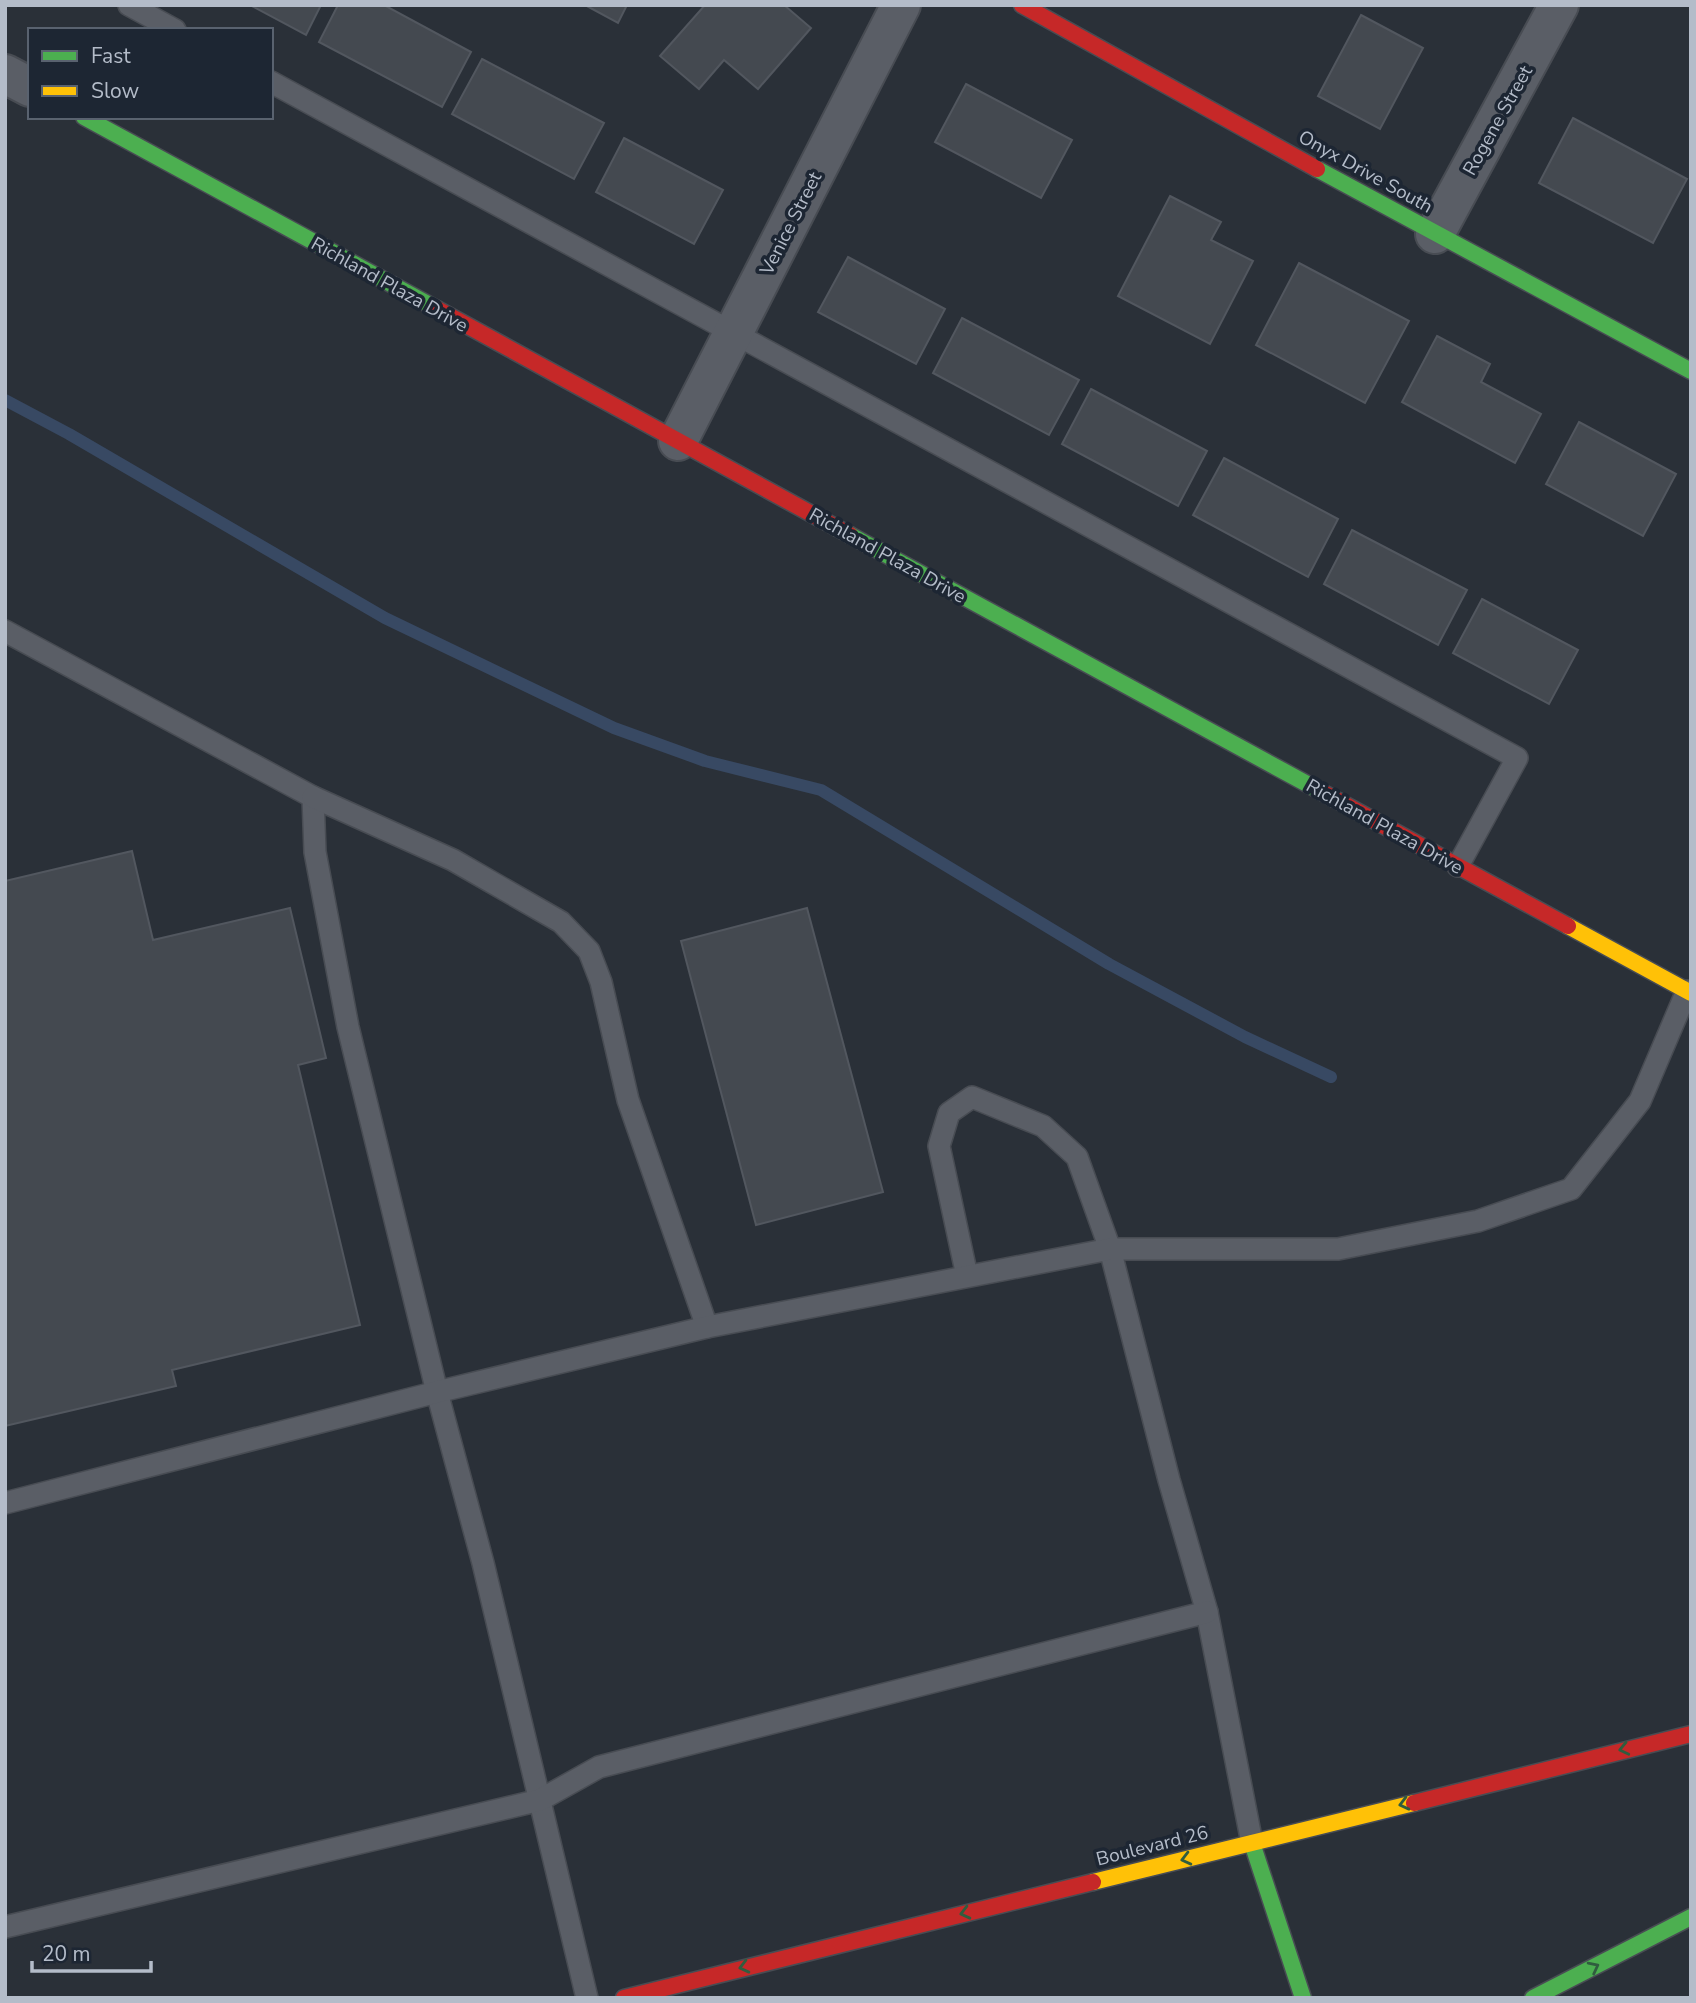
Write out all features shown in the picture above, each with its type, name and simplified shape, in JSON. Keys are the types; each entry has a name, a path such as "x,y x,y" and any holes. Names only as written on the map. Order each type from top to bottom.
{"street":[{"name":"Venice Street","path":"678,441 901,5"},
{"name":"Onyx Drive South","path":"1022,5 1435,234 1691,371"},
{"name":"Rogene Street","path":"1435,234 1559,5"},
{"path":"5,74 28,87"},
{"name":"Richland Plaza Drive","path":"88,119 1689,992"},
{"name":"Boulevard 26","path":"624,1998 1691,1734"},
{"path":"1252,1843 1303,1998"},
{"path":"1533,1998 1691,1917"}],"lane":[{"path":"129,5 170,28"},
{"path":"273,83 1517,758 1458,866"},
{"path":"5,631 313,797 453,860 561,922 589,951 601,982 628,1100 707,1327"},
{"path":"313,797 315,852 348,1027 437,1392 483,1563 587,1998"},
{"path":"5,1503 437,1392 707,1327 968,1276 1110,1249 1338,1249 1478,1221 1571,1189 1640,1101 1689,992"},
{"path":"968,1276 939,1146 949,1114 972,1097 1042,1126 1077,1157 1110,1249 1169,1480 1207,1612 1252,1843"},
{"path":"5,1927 540,1800 599,1768 1207,1612"}],"building":[{"path":"250,5 321,5 306,35"},
{"path":"338,5 384,5 471,52 442,107 319,42"},
{"path":"585,5 627,5 618,23"},
{"path":"705,5 784,5 811,28 758,89 724,60 699,89 660,56"},
{"path":"1361,15 1423,48 1380,129 1318,96"},
{"path":"482,59 604,123 574,179 452,114"},
{"path":"966,84 1072,140 1041,198 935,142"},
{"path":"1573,118 1687,179 1653,243 1539,183"},
{"path":"624,138 723,190 694,244 596,192"},
{"path":"1170,196 1221,222 1211,240 1253,261 1210,344 1118,296"},
{"path":"848,257 945,309 916,364 818,312"},
{"path":"1299,263 1409,321 1365,403 1256,345"},
{"path":"962,318 1079,380 1049,435 933,373"},
{"path":"1437,336 1490,364 1481,382 1541,414 1515,463 1402,402"},
{"path":"1091,389 1207,451 1178,506 1062,444"},
{"path":"1579,422 1676,474 1643,536 1546,484"},
{"path":"1224,458 1338,519 1308,577 1193,515"},
{"path":"1352,530 1467,590 1438,645 1324,584"},
{"path":"1482,599 1578,650 1549,704 1453,653"},
{"path":"132,851 153,940 290,908 326,1058 298,1065 360,1325 172,1370 176,1386 5,1426 5,881"},
{"path":"807,908 883,1192 756,1225 681,941"}],"waterway":[{"path":"5,400 69,434 385,618 614,728 705,761 821,790 1109,964 1245,1037 1331,1077"}],"traffic: fast":[{"path":"88,119 437,309"},
{"path":"1317,169 1691,371"},
{"path":"850,535 1320,791"},
{"path":"1252,1843 1303,1998"},
{"path":"1533,1998 1691,1917"}],"traffic: slow":[{"path":"1568,926 1691,993"},
{"path":"1093,1882 1414,1803"}],"traffic: jam":[{"path":"1022,5 1317,169"},
{"path":"437,309 850,535"},
{"path":"1320,791 1568,926"},
{"path":"1414,1803 1691,1734"},
{"path":"624,1998 1093,1882"}]}
